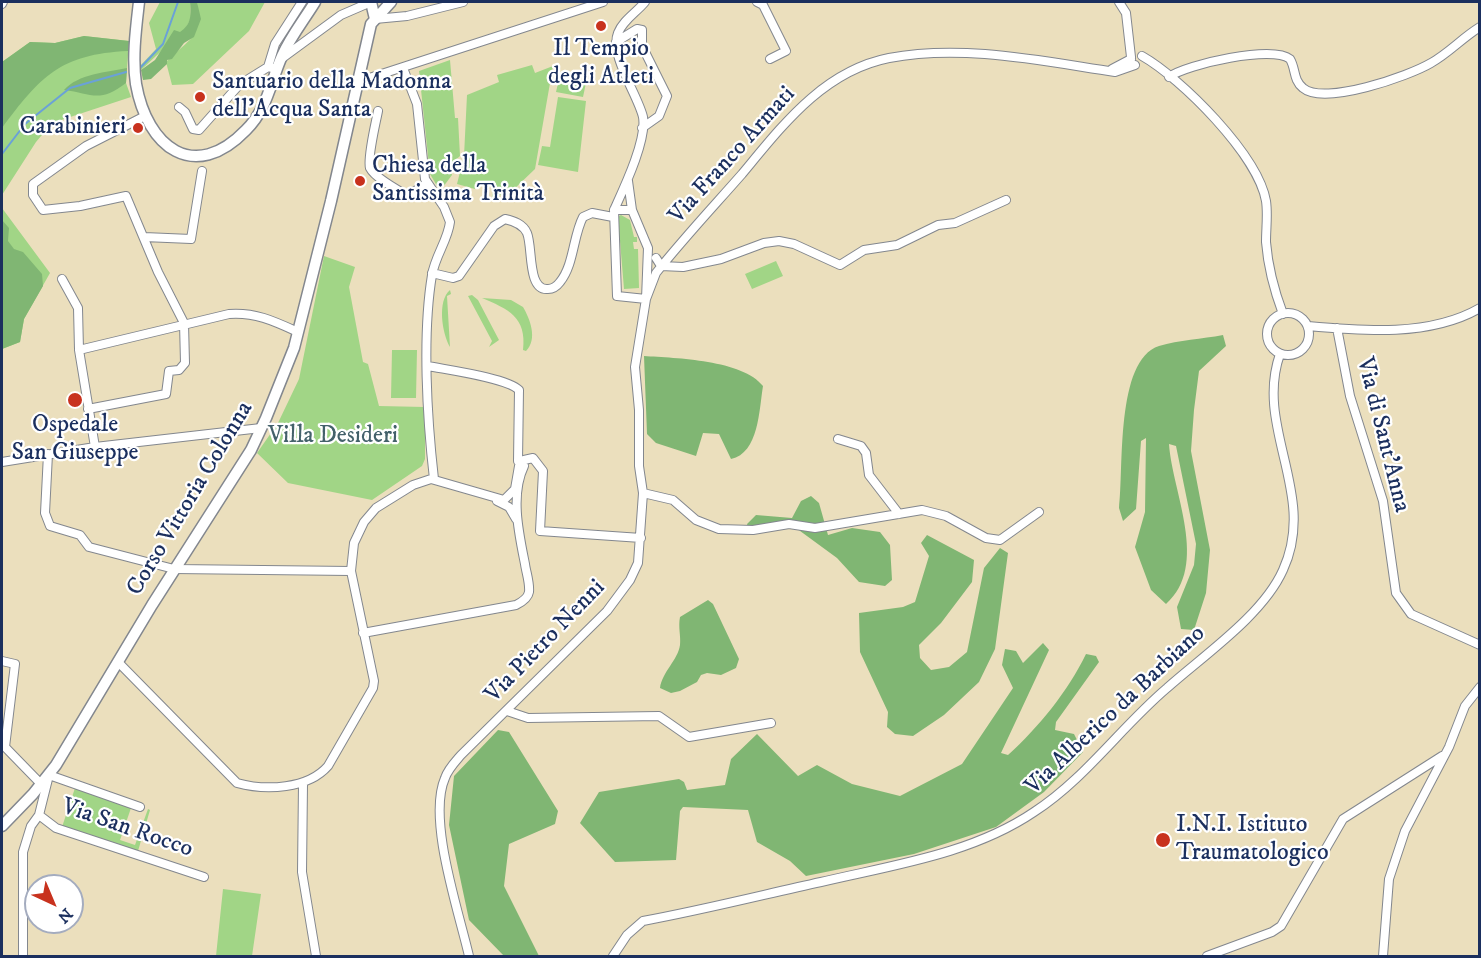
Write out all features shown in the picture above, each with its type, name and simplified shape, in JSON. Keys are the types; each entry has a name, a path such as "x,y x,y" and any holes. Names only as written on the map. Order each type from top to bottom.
{"main road":[{"path":"139,2 135,52 136,82 145,116 162,138 180,153 195,158 211,155 238,137 255,119 270,94 275,65 292,34 315,2"},
{"path":"371,2 375,19"},
{"path":"375,19 392,2"},
{"name":"Corso Vittoria Colonna","path":"2,826 49,775 95,705 118,662 174,569 245,459 261,428 284,378 298,332 331,201 371,24 375,19"}],"street":[{"path":"275,65 275,44 302,2"},
{"path":"179,107 185,112 193,129 199,130 239,85 275,65 341,15 371,2"},
{"path":"375,19 407,16 463,2"},
{"path":"357,82 404,70 600,2"},
{"path":"645,2 624,23 616,36 616,42 643,117 628,180 614,213 617,296 646,299 648,248"},
{"path":"757,2 763,5 786,51 770,59"},
{"path":"1119,2 1125,11 1137,59 1152,62 1234,140 1257,176 1265,199 1270,273 1282,314"},
{"path":"1169,77 1179,69 1224,58 1279,54 1290,59 1296,81 1306,91 1322,94 1354,90 1432,63 1479,27"},
{"path":"616,42 637,29 642,30 642,46 667,96 659,116 642,128"},
{"path":"129,63 130,55 135,52"},
{"name":"Via Franco Armati","path":"646,299 652,282 670,254 742,173 775,131 807,101 860,67 889,58 983,53 1108,71 1137,59"},
{"path":"404,70 417,104 427,183 444,207 450,226 432,273 428,321 430,446 434,479"},
{"path":"378,111 370,160 372,170 388,184 408,196 427,183"},
{"path":"88,409 166,394 168,371 179,370 185,363 184,323 126,196 80,206 44,210 33,195 33,184 86,146 145,116"},
{"path":"144,237 191,239 202,171"},
{"path":"628,180 632,210 648,248 661,266 683,267 721,259 764,243 779,241 794,244 840,266 864,250 897,246 939,225 953,224 1006,200"},
{"path":"432,273 453,278 459,276 494,226 505,219 518,223 527,232 534,279 540,287 547,290 556,287 564,275 583,217 592,213 632,210"},
{"name":"Via Franco Armati","path":"656,258 662,259 670,254"},
{"path":"62,279 78,308 79,350 95,447"},
{"name":"Via Pietro Nenni","path":"469,957 440,831 439,799 445,776 452,765 621,594 638,563 643,493 639,466 639,410 635,367 646,299"},
{"path":"1308,326 1309,340 1301,352 1294,355 1280,354 1270,346 1267,333 1272,321 1282,314 1295,314 1308,326 1337,328 1428,326 1457,320 1479,308"},
{"path":"79,350 184,323 248,313 268,318 298,332"},
{"name":"Via di Sant'Anna","path":"1337,328 1350,396 1383,501 1396,593 1411,614 1479,645"},
{"name":"Via Alberico da Barbiano","path":"613,957 627,935 643,921 964,847 1034,813 1061,792 1152,700 1251,615 1269,594 1283,570 1293,536 1294,513 1287,460 1272,406 1272,380 1280,354"},
{"path":"363,633 521,602 529,591 518,526 522,464 519,390 514,385 499,380 428,366"},
{"path":"2,462 95,447 261,428"},
{"path":"838,439 861,446 866,453 869,475 899,514"},
{"path":"48,454 45,513 50,526 80,535 85,544 93,548 174,569 351,571"},
{"path":"118,662 237,783 258,786 303,784 318,776 333,760 373,688 351,571 355,539 369,516 413,485 434,479 504,500 512,494 522,464 533,458 543,471 540,531 641,538"},
{"path":"643,493 673,500 696,520 719,529 753,530 789,524 815,528 922,510 935,512 987,538 1000,540 1039,512"},
{"path":"488,496 509,507 518,526"},
{"path":"2,661 15,664 5,747 41,784"},
{"path":"1383,957 1389,879 1405,831 1465,706 1479,687"},
{"path":"507,711 514,716 528,718 658,716 689,737 771,723"},
{"path":"1207,957 1272,932 1281,926 1343,819 1442,756"},
{"path":"23,957 23,852 31,826 39,815 49,775 140,807"},
{"path":"303,784 302,872 316,957"},
{"name":"Via San Rocco","path":"39,815 56,828 204,877"}],"green space":[{"path":"160,2 190,2 191,18 186,28 141,70 140,66 156,49 149,23"},
{"path":"190,2 197,2 201,19 194,37 184,43 172,59 167,60 167,64 151,79 143,80 141,70 155,60 174,30 180,32 187,26"},
{"path":"197,2 265,2 249,31 193,84 172,85 166,62 188,42 196,31"},
{"path":"84,36 129,41 126,83 131,97 52,123 36,142 2,195 2,62 30,42 55,43"},
{"path":"84,36 129,41 128,51 85,57 68,63 41,82 2,128 2,62 30,42 55,43"},
{"path":"450,60 455,118 458,118 460,156 451,164 452,175 440,191 430,174 419,71"},
{"path":"532,65 535,73 553,66 535,169 510,193 492,197 494,186 477,182 475,189 457,184 464,156 467,95 499,82 497,75"},
{"path":"127,68 126,83 109,93 95,96 64,90 85,77"},
{"path":"559,79 586,83 583,97 556,92"},
{"path":"558,97 586,101 578,172 538,165 542,146 550,147"},
{"path":"2,208 50,273 24,319 20,342 2,349"},
{"path":"621,215 630,220 634,237 637,237 637,242 633,242 634,249 638,249 639,288 624,289 620,241 616,241 617,217"},
{"path":"2,220 9,228 8,241 14,249 23,252 42,274 43,286 24,319 20,342 2,349"},
{"name":"Villa Desideri","path":"324,256 355,267 349,287 363,362 368,364 379,406 425,407 425,459 422,466 372,500 288,483 257,453 278,423 299,379"},
{"path":"776,261 783,276 752,289 745,274"},
{"path":"450,290 451,294 447,296 450,347 445,334 442,309 443,302"},
{"path":"472,295 478,300 499,340 489,347 492,341 468,296"},
{"path":"482,298 511,300 523,307 532,335 532,341 526,351 523,350 522,330 519,322 500,306"},
{"path":"1223,335 1226,346 1199,371 1191,451 1210,550 1206,593 1194,630 1181,629 1177,607 1194,565 1196,544 1176,446 1169,444 1187,549 1185,569 1179,588 1166,604 1151,590 1135,547 1145,512 1146,438 1141,441 1136,509 1123,521 1119,508 1124,418 1128,393 1135,372 1145,355 1159,346"},
{"path":"392,350 417,350 416,398 391,398"},
{"path":"644,356 708,362 753,377 763,386 756,429 747,448 740,455 731,459 719,434 703,433 696,456 656,443 647,434"},
{"path":"811,496 819,503 828,535 852,528 880,532 890,545 892,580 885,586 859,582 837,558 796,528 749,531 747,524 756,515 792,518 801,501"},
{"path":"927,535 974,560 972,582 941,623 919,645 920,658 931,670 949,667 967,652 984,568 1000,548 1008,553 995,649 979,682 944,715 913,736 895,734 887,727 888,712 860,652 859,613 903,607 915,602 929,556 921,543"},
{"path":"708,600 713,604 739,659 736,668 721,675 707,673 701,675 697,682 680,691 671,693 660,688 679,650 680,617"},
{"path":"1043,643 1049,650 1001,753 1008,755 1031,733 1062,695 1086,654 1096,656 1099,662 1056,722 1055,730 1074,734 1083,752 1044,792 996,827 914,854 806,876 790,861 757,842 748,810 683,807 680,811 676,860 615,862 580,823 599,792 679,779 684,782 687,790 725,785 731,759 757,734 798,776 817,765 852,784 900,796 962,764 1013,688 1002,665 1005,649 1016,651 1023,663"},
{"path":"498,730 509,732 558,811 555,824 509,844 504,886 539,956 504,956 469,920 449,825 454,776"},
{"path":"75,788 131,808 120,840 135,845 148,809 150,810 138,851 62,827"},
{"path":"223,889 261,894 252,956 216,956"}],"waterway":[{"path":"140,68 163,44 178,2"},
{"path":"2,154 25,124 70,88 126,72"}],"place":[{"name":"Il Tempio degli Atleti","path":"601,26"},
{"name":"Santuario della Madonna dell'Acqua Santa","path":"200,97"},
{"name":"Carabinieri","path":"138,128"},
{"name":"Chiesa della Santissima Trinità","path":"360,181"},
{"name":"Ospedale San Giuseppe","path":"75,400"},
{"name":"I.N.I. Istituto Traumatologico","path":"1163,840"}]}
